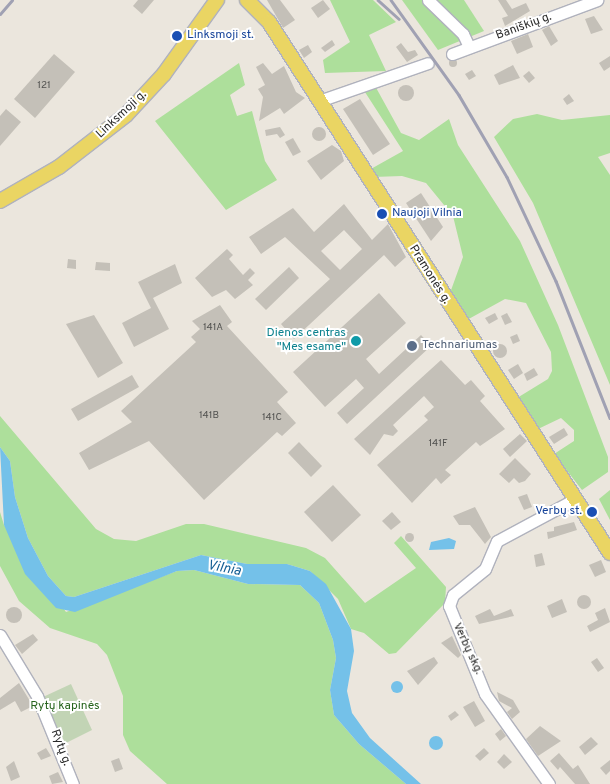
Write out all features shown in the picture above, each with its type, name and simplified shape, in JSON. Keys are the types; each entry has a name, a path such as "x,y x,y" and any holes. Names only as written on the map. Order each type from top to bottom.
{"main road":[{"name":"Linksmoji g.","path":"0,201 59,167 126,115 164,74 216,0"},
{"name":"Pramonės g.","path":"247,0 269,22 610,553"}],"street":[{"path":"428,0 463,34 469,47"},
{"name":"Baniškių g.","path":"452,54 597,0"},
{"path":"319,101 428,63"},
{"name":"Verbų skg.","path":"549,784 485,694 449,606 453,595 485,569 497,541 575,499"},
{"name":"Rytų g.","path":"0,635 41,704 73,784"}],"green space":[{"path":"330,0 373,0 396,22 369,35 386,71 325,73 323,60 350,42"},
{"path":"402,0 464,0 484,31 438,50"},
{"path":"239,63 245,85 230,95 237,116 252,111 265,161 277,180 226,210 155,121"},
{"path":"374,84 401,133 419,140 449,119 458,145 520,241 558,325 608,457 608,472 582,490 554,454 574,441 574,430 561,418 538,429 517,398 548,379 552,371 551,352 526,303 505,299 465,321 450,293 463,257 453,216 426,183 402,176 373,177 369,170 403,151 363,89"},
{"path":"537,114 562,120 610,115 610,153 598,157 610,175 610,385 533,203 494,137 513,119"},
{"path":"0,416 96,529 114,539 136,541 186,524 204,524 306,548 325,558 365,603 416,568 394,543 401,536 446,587 445,603 396,653 389,654 364,633 351,629 338,599 310,571 287,564 247,564 201,555 74,597 66,596 48,576 28,538 15,497 10,461 0,447"},
{"path":"610,490 610,520 599,499"},
{"path":"0,512 4,525 66,612 177,571 194,570 248,584 300,585 319,603 333,640 336,658 330,690 334,715 359,744 406,784 167,784 130,751 123,735 123,696 107,655 97,644 50,628 19,601 0,566"},
{"name":"Rytų kapinės","path":"71,684 92,730 64,744 43,697"}],"water":[{"name":"Vilnia","path":"0,447 10,461 15,497 28,538 48,576 66,596 74,597 201,555 247,564 287,564 310,571 326,584 351,629 354,651 347,691 352,713 370,738 421,784 406,784 359,744 334,715 330,690 336,658 333,640 319,603 300,585 248,584 194,570 177,571 75,612 56,608 25,574 4,525"},
{"path":"449,538 456,541 454,549 429,550 431,542"},
{"path":"395,681 399,681 403,687 399,693 395,693 391,689 391,685"},
{"path":"433,736 439,736 443,743 439,750 433,750 429,746 429,740"}],"building":[{"path":"138,0 154,0 142,14 133,6"},
{"path":"267,0 280,0 295,20 283,28"},
{"path":"323,0 330,9 318,18 311,8"},
{"path":"498,0 506,0 512,9 526,3 530,11 505,26 502,18 508,16"},
{"path":"594,16 603,30 591,34 585,19"},
{"path":"549,26 558,41 551,46 542,30"},
{"path":"528,34 533,47 517,54 511,41"},
{"path":"332,40 335,45 325,52 321,48"},
{"path":"401,43 408,52 415,50 418,55 407,62 396,47"},
{"path":"308,45 312,52 304,58 299,50"},
{"path":"54,54 75,72 35,118 14,99"},
{"path":"610,56 610,67 604,71 599,63"},
{"path":"453,59 457,63 453,67 449,63"},
{"path":"263,63 272,74 284,66 296,92 305,98 284,114 280,108 259,121 263,97 258,89 265,85 256,67"},
{"path":"513,65 520,78 499,85 494,75"},
{"path":"472,70 476,76 469,80 465,74"},
{"path":"529,71 535,78 529,83 523,76"},
{"path":"406,85 412,87 414,93 412,99 406,101 400,99 398,93 400,87"},
{"path":"569,94 574,101 567,105 563,99"},
{"path":"360,99 390,144 373,155 343,109"},
{"path":"6,109 21,122 0,146 0,116"},
{"path":"280,127 285,135 280,138 277,134 266,136 265,130"},
{"path":"319,127 324,129 326,134 324,139 319,141 314,139 312,134 314,129"},
{"path":"293,138 301,152 293,156 285,142"},
{"path":"332,145 341,151 344,161 321,180 307,161"},
{"path":"421,193 443,227 431,241 406,203"},
{"path":"344,204 372,240 388,224 406,257 395,267 384,255 294,339 281,324 330,279 285,237 261,254 249,237 293,208 314,232","holes":["344,230 362,249 340,270 321,251"]},
{"path":"227,249 233,255 229,259 243,275 250,268 255,273 248,280 253,285 235,299 226,290 212,297 195,278"},
{"path":"68,259 76,260 76,269 67,268"},
{"path":"96,262 110,263 110,271 95,270"},
{"path":"175,264 182,283 153,298 169,329 134,347 122,323 151,308 138,282"},
{"path":"289,267 299,278 266,310 255,299"},
{"name":"Dienos centras \"Mes esame\"","path":"379,293 406,323 366,359 379,374 421,335 431,346 347,424 337,413 364,388 356,379 325,407 293,372"},
{"path":"220,305 232,322 227,326 288,392 277,402 296,423 282,436 277,432 204,500 149,441 89,470 79,453 132,422 121,411 196,342 191,337 200,329 192,321"},
{"path":"495,313 498,319 489,324 485,318"},
{"path":"507,313 512,322 505,325 501,316"},
{"path":"94,315 123,363 98,378 66,324"},
{"path":"517,334 520,341 513,344 510,337"},
{"path":"500,344 505,346 507,351 505,356 500,358 495,356 493,351 495,346"},
{"path":"441,360 465,385 471,380 485,396 480,401 505,429 480,446 476,442 445,470 451,475 441,484 436,478 412,503 377,465 428,420 424,416 434,407 424,396 393,425 398,431 393,436 384,434 370,455 354,439"},
{"path":"518,364 523,373 514,379 508,370"},
{"path":"534,368 538,375 527,381 524,374"},
{"path":"132,375 139,387 78,421 71,409"},
{"path":"564,428 568,435 554,444 549,437"},
{"path":"520,434 527,441 510,457 503,449"},
{"path":"299,442 322,466 311,477 288,453"},
{"path":"515,458 531,474 525,481 519,483 514,478 509,483 499,474"},
{"path":"333,485 361,515 332,542 304,512"},
{"path":"527,494 532,507 524,510 518,497"},
{"path":"475,507 491,537 485,544 470,525 459,525 453,516"},
{"path":"392,512 401,522 391,530 382,521"},
{"path":"574,522 577,530 548,539 547,532 554,531 554,527"},
{"path":"409,532 414,537 409,542 404,537"},
{"path":"542,553 545,565 536,567 534,555"},
{"path":"601,560 606,572 595,577 589,565"},
{"path":"584,595 589,597 591,602 589,607 584,609 579,607 577,602 579,597"},
{"path":"562,599 567,612 552,618 547,606"},
{"path":"14,607 22,615 14,623 6,615"},
{"path":"605,608 610,622 590,632 587,626 598,620 595,613"},
{"path":"490,609 494,616 511,609 514,616 479,624 475,616"},
{"path":"33,634 38,640 22,654 15,645"},
{"path":"452,636 461,655 458,658 441,643"},
{"path":"434,657 438,663 418,685 407,671"},
{"path":"597,658 604,668 598,672 591,662"},
{"path":"19,683 33,706 21,712 15,701 0,710 0,698"},
{"path":"497,692 513,700 520,712 512,719 507,712 512,708 499,701"},
{"path":"474,701 485,721 475,727 463,707"},
{"path":"455,711 459,715 451,721 448,716"},
{"path":"540,726 561,741 538,756 526,739"},
{"path":"501,729 506,736 500,741 495,734"},
{"path":"591,737 598,744 585,755 579,747"},
{"path":"46,748 51,756 41,760 37,753"},
{"path":"484,748 489,753 480,761 475,756"},
{"path":"559,753 573,769 578,765 590,784 575,784 560,767 558,770 550,761"},
{"path":"504,754 512,762 504,769 497,762"},
{"path":"119,758 123,769 115,772 111,761"},
{"path":"610,760 610,771 606,775 600,768"},
{"path":"14,761 20,777 11,781 6,767"},
{"path":"58,772 63,782 52,784 49,776"}],"railway":[{"path":"0,14 12,0"},
{"path":"378,0 399,19"},
{"path":"391,0 459,95 507,177 556,281 610,418"}],"place":[{"name":"Linksmoji st.","path":"177,36"},
{"name":"Naujoji Vilnia","path":"382,214"},
{"name":"Dienos centras \"Mes esame\"","path":"356,341"},
{"name":"Technariumas","path":"412,346"},
{"name":"Verbų st.","path":"592,512"}]}
